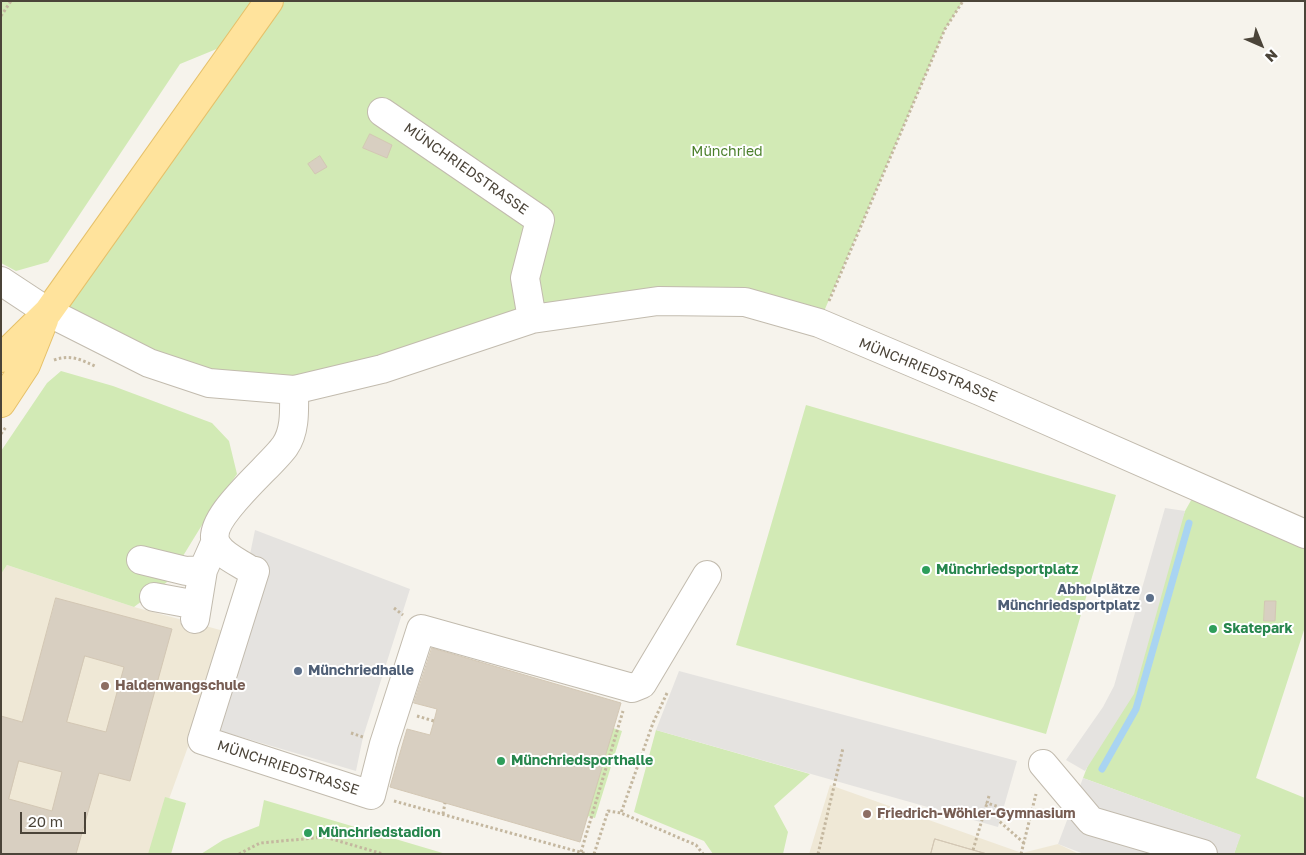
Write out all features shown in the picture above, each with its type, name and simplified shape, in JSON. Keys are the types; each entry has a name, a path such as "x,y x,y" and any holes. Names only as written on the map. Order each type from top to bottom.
{"main road":[{"path":"1,358 48,312 269,1"},
{"path":"1,403 26,364 48,312"}],"street":[{"name":"MÜNCHRIEDSTRASSE","path":"382,112 540,220 524,278 532,319"},
{"name":"MÜNCHRIEDSTRASSE","path":"1,281 48,312 149,363 209,384 294,390 382,369 532,319 658,301 745,302 819,323 982,392 1305,534"},
{"path":"154,598 196,612 204,570 216,543 216,532 227,509 286,446 294,420 294,390"},
{"name":"MÜNCHRIEDSTRASSE","path":"216,543 222,551 255,571 202,740 371,794 384,744 421,629 632,688 642,684 707,575"},
{"path":"140,560 186,571 204,570"},
{"path":"1043,764 1091,821 1204,854"}],"path":[{"path":"1,16 11,1"},
{"path":"819,323 945,29 964,1"},
{"path":"621,813 653,723 669,690"},
{"path":"581,852 619,722"},
{"path":"818,854 843,748"},
{"path":"1022,854 1043,764"},
{"path":"371,794 587,854"},
{"path":"973,850 989,796"},
{"path":"443,814 445,803"},
{"path":"987,803 998,807 999,821 1024,844"},
{"path":"594,854 608,810 621,813 696,845 703,854"},
{"path":"239,854 260,843 325,838 383,854"}],"shaded area":[{"name":"Abholplätze Münchriedsportplatz","path":"1165,508 1185,511 1134,694 1085,771 1066,760 1103,707 1114,686"},
{"name":"Münchriedhalle","path":"255,530 410,589 363,737 356,771 214,729"},
{"name":"Haldenwangschule","path":"7,565 134,607 224,631 197,722 149,854 1,854 1,574"},
{"path":"679,671 1017,761 998,827 656,730"},
{"path":"1083,778 1241,835 1234,854 1084,854 1058,844"},
{"name":"Friedrich-Wöhler-Gymnasium","path":"830,785 1022,853 1058,844 1079,854 809,854"}],"green space":[{"name":"Münchried","path":"1,1 963,1 945,29 819,323 658,301 382,369 209,383 48,312 241,39 180,64 48,262 16,271 1,263"},
{"path":"61,371 113,386 212,423 229,441 237,474 202,525 167,582 134,607 7,565 1,574 1,451 47,383"},
{"name":"Münchriedsportplatz","path":"806,405 1116,495 1046,734 736,645"},
{"path":"1198,488 1305,534 1305,627 1256,778 1305,798 1305,854 1234,854 1240,835 1083,778 1185,511"},
{"path":"613,728 622,731 595,818 587,816"},
{"path":"656,730 810,774 774,806 788,832 783,854 713,854 704,841 634,812"},
{"path":"165,797 186,803 171,854 148,854"},
{"name":"Münchriedstadion","path":"264,800 446,854 201,854 223,840 259,826"}],"building":[{"path":"370,134 392,145 387,158 363,148"},
{"path":"320,156 327,167 315,174 308,164"},
{"path":"56,598 172,629 130,781 99,773 76,854 1,854 1,716 22,722","holes":["85,656 124,667 106,732 67,722","19,761 62,772 52,811 9,799"]},
{"path":"1265,601 1276,601 1275,621 1264,621"},
{"name":"Münchriedsporthalle","path":"432,648 621,703 580,842 390,787 407,729 430,735 437,709 414,703"},
{"path":"935,839 973,850 987,854 931,854"},
{"path":"935,839 973,850 987,854 931,854"}],"waterway":[{"path":"1102,769 1136,709 1189,523"}],"place":[{"name":"Münchriedsportplatz","path":"926,570"},
{"name":"Abholplätze Münchriedsportplatz","path":"1150,598"},
{"name":"Skatepark","path":"1213,629"},
{"name":"Münchriedhalle","path":"298,671"},
{"name":"Haldenwangschule","path":"105,686"},
{"name":"Münchriedsporthalle","path":"501,761"},
{"name":"Friedrich-Wöhler-Gymnasium","path":"867,814"},
{"name":"Münchriedstadion","path":"308,833"}]}
